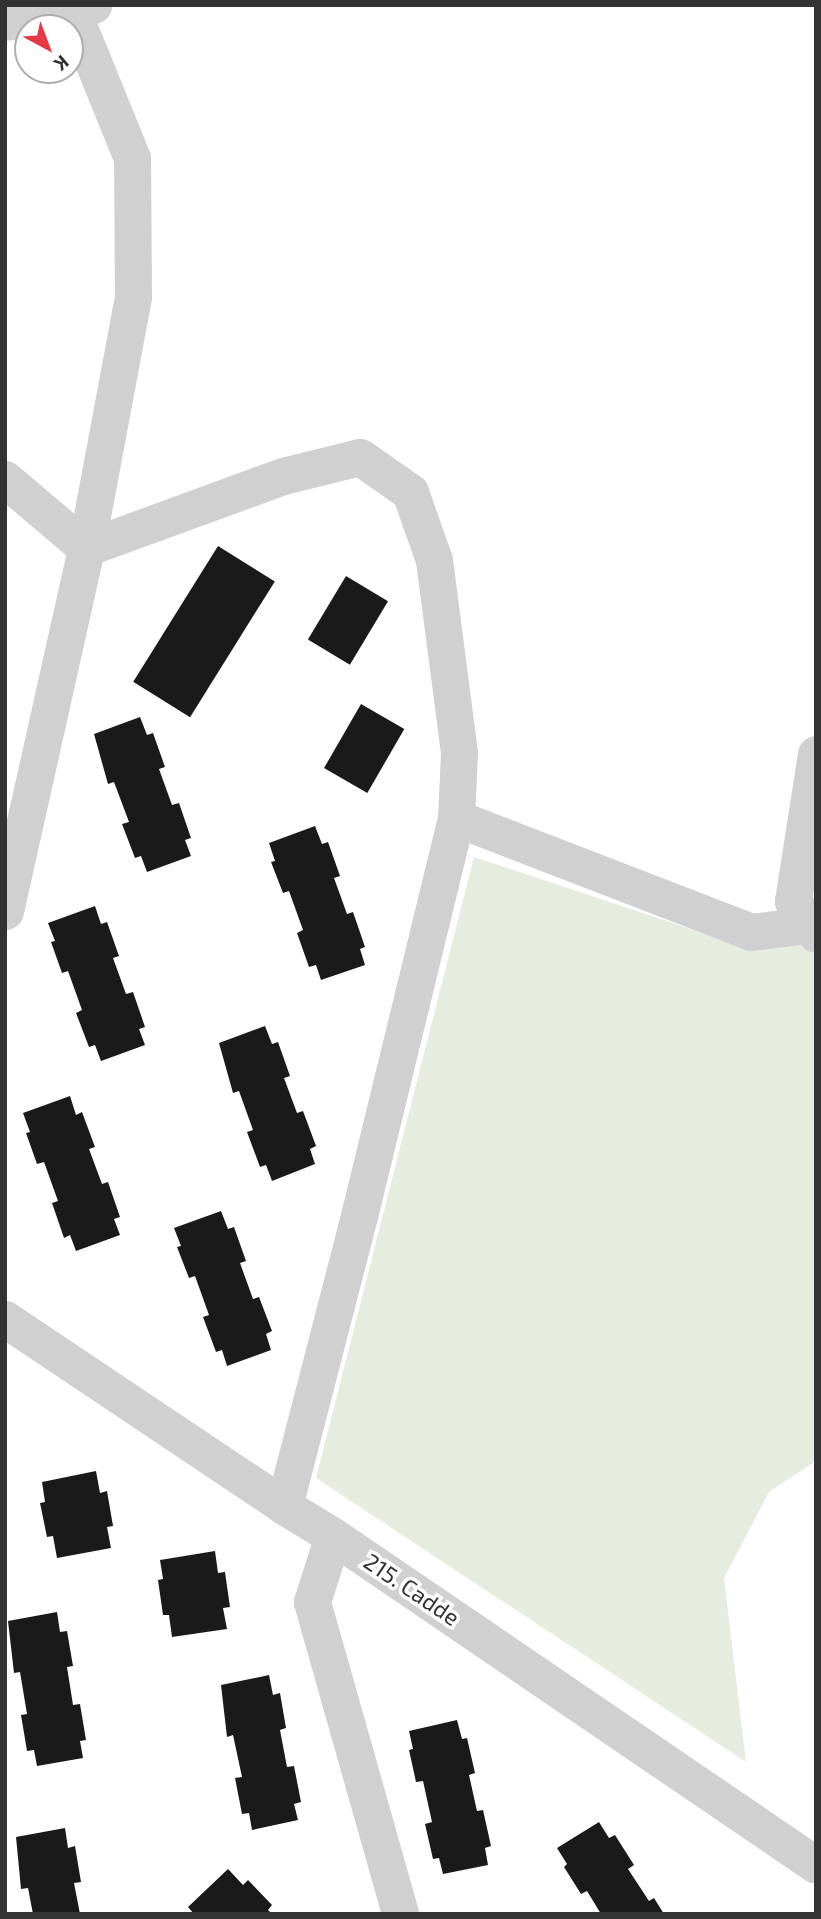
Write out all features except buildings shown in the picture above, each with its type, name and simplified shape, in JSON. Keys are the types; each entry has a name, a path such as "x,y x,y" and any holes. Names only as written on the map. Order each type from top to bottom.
{"street":[{"path":"5,22 83,9 132,158 132,297 86,548 5,911"},
{"path":"86,548 283,476 360,457 410,492 434,560 459,753 456,818 284,1506"},
{"path":"5,479 86,548"},
{"path":"812,930 793,901 816,754"},
{"path":"456,818 751,932 812,930"},
{"name":"215. Cadde","path":"5,1319 333,1536 814,1868"},
{"path":"333,1536 312,1602 400,1914"}],"shaded area":[{"path":"474,857 751,949 807,941 816,958 816,1461 769,1492 724,1578 746,1762 316,1478"}]}
